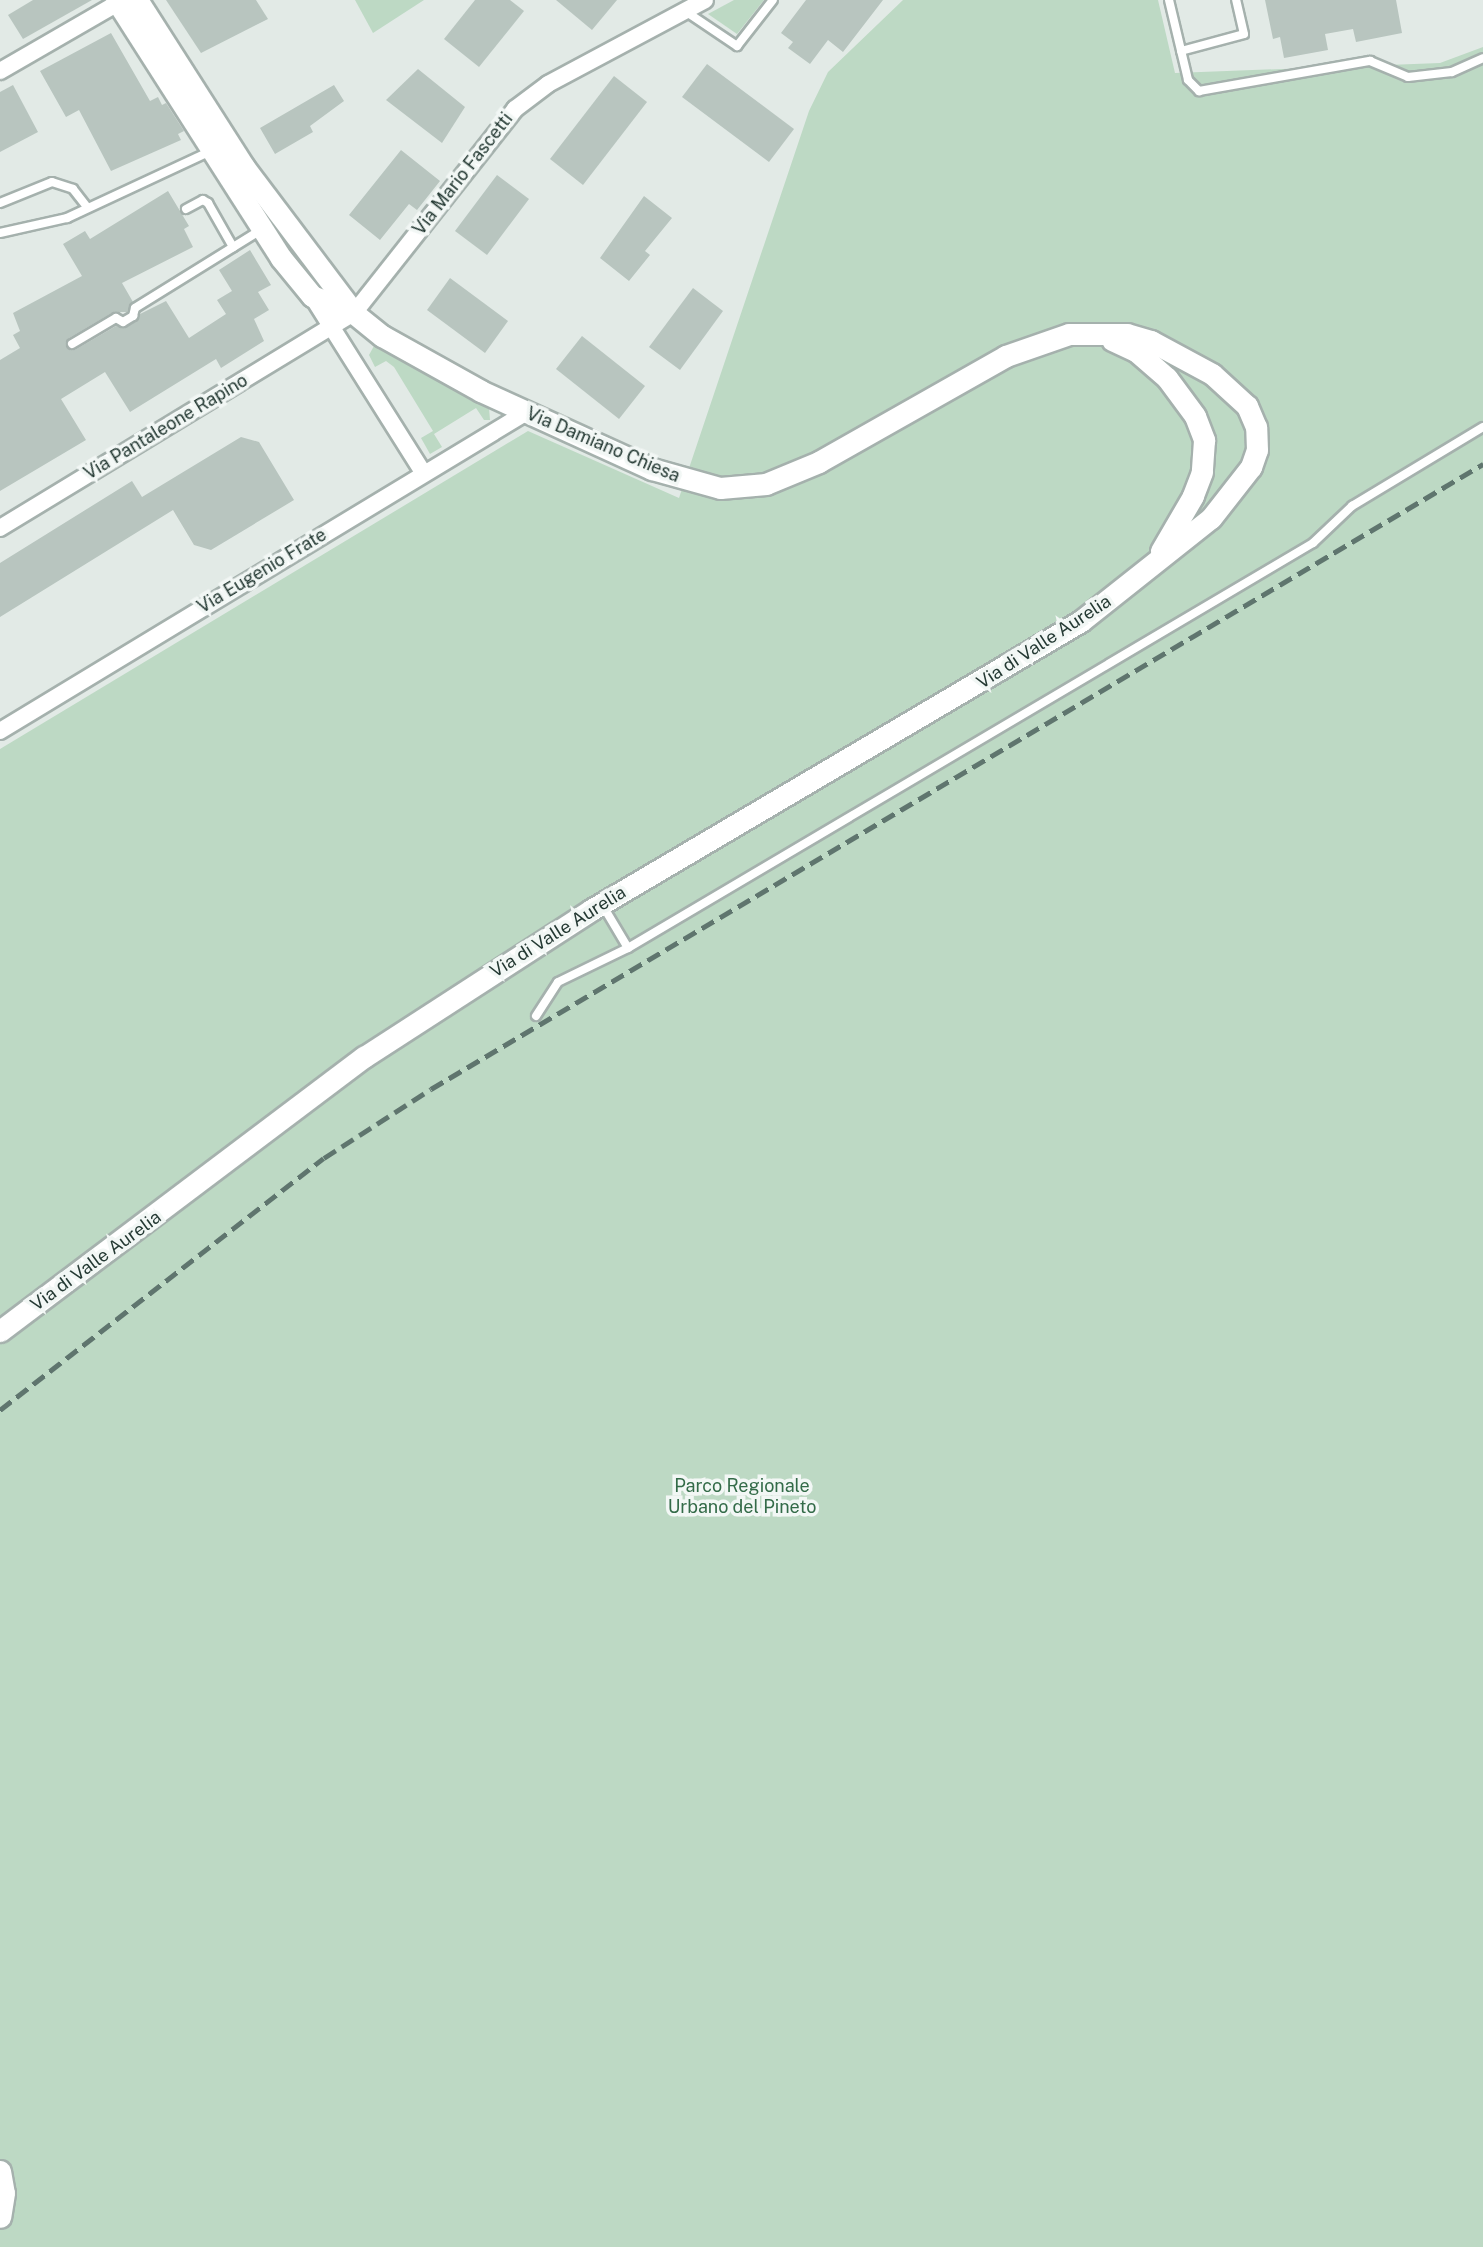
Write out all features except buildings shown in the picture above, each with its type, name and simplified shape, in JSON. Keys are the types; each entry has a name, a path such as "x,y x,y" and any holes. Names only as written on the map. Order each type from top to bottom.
{"street":[{"name":"Via Mario Fascetti","path":"354,313 515,108 548,84 705,0"},
{"path":"0,71 129,1 200,114 214,150 262,229 332,326 423,472"},
{"name":"Via Damiano Chiesa","path":"200,114 354,313"},
{"name":"Via Damiano Chiesa","path":"312,296 354,313 391,341 525,412 652,470 696,484 755,486 819,462 1025,347 1069,334 1127,334 1151,341 1212,374 1247,406 1257,439"},
{"path":"332,326 354,313"},
{"name":"Via Pantaleone Rapino","path":"0,528 332,326"},
{"name":"Via Damiano Chiesa","path":"1093,334 1116,341 1153,364 1182,396 1204,440"},
{"name":"Via Eugenio Frate","path":"0,731 525,412"},
{"name":"Via di Valle Aurelia","path":"0,1331 364,1057 601,904 1033,652 1142,575 1211,518 1251,467 1257,439"},
{"name":"Via di Valle Aurelia","path":"1142,575 1175,531 1192,496 1202,472 1204,440"},
{"path":"0,2171 4,2193 0,2217"}],"lane":[{"path":"685,10 737,46 773,0"},
{"path":"1169,0 1188,80 1199,91 1370,61 1408,77 1452,72 1483,58"},
{"path":"1181,51 1244,34 1236,0"},
{"path":"0,233 66,218 214,150"},
{"path":"0,204 52,182 73,189 87,207"},
{"path":"186,209 203,200 208,203 233,247"},
{"path":"72,344 116,318 123,322 132,316 135,308 262,229"},
{"path":"536,1016 558,982 628,948 1313,542 1352,506 1483,427"},
{"path":"601,904 628,948"}],"green space":[{"path":"355,0 424,0 373,33"},
{"path":"734,0 764,0 737,34 708,14"},
{"name":"Parco Regionale Urbano del Pineto","path":"903,0 1158,0 1175,73 1440,63 1483,47 1483,2247 0,2247 0,749 528,431 679,498 809,111 828,72"},
{"path":"374,346 489,408 490,420 484,420 476,408 434,434 442,447 430,454 421,438 433,431 394,367 386,361 375,367 369,355"}],"railway":[{"path":"0,1410 324,1158 431,1089 1483,464"}]}
